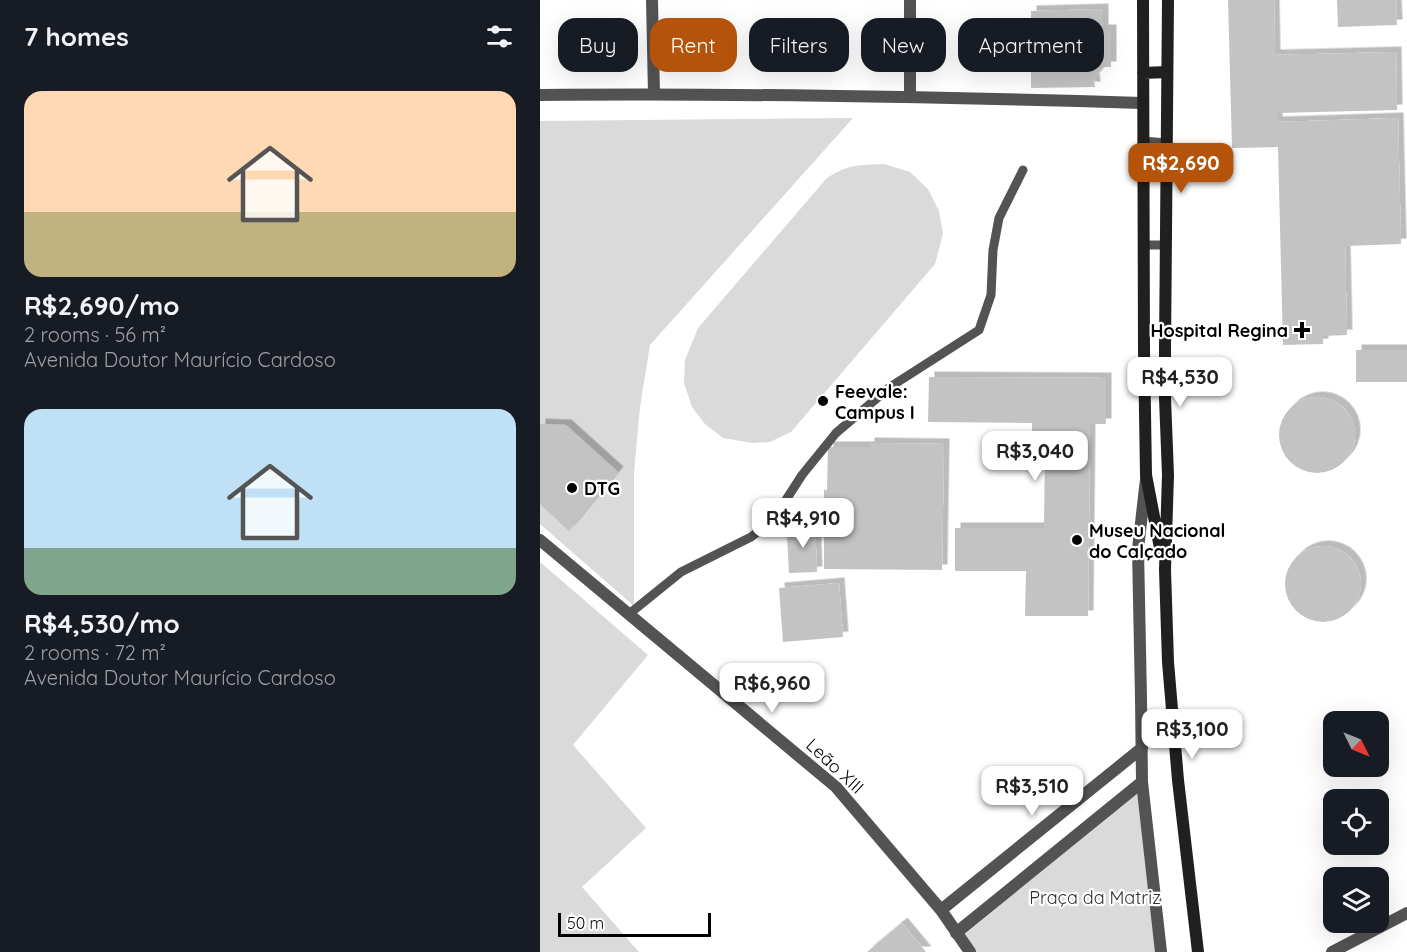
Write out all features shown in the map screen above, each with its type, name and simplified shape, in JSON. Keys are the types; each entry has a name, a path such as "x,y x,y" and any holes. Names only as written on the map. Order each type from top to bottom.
{"main road":[{"path":"1143,0 1146,475 1164,570"},
{"path":"1168,0 1165,245 1165,398 1168,475 1164,570 1168,662 1178,780 1198,952"},
{"path":"1143,73 1167,72"},
{"path":"1144,350 1165,349"}],"street":[{"path":"652,0 654,93"},
{"path":"910,0 910,97"},
{"path":"540,95 654,93 1142,104"},
{"path":"1146,475 1138,549 1142,782 1161,952"},
{"name":"Leão XIII","path":"540,540 836,787 941,910 970,952"},
{"path":"941,910 1142,748"},
{"path":"956,933 1142,782"},
{"path":"1332,952 1407,913"}],"lane":[{"path":"1143,141 1166,142"},
{"path":"629,614 681,572 751,537 773,520 802,474 836,433 890,387 979,330 991,295 993,250 999,218 1023,170"},
{"path":"1144,245 1165,245"}],"green space":[{"path":"853,118 650,345 640,407 634,472 634,606 540,524 540,121"},
{"path":"884,164 910,172 928,189 939,211 943,234 935,264 791,432 770,442 752,443 723,438 705,424 692,407 684,383 685,360 698,328 826,179 853,166"},
{"path":"540,562 648,655 573,745 646,828 582,887 639,952 540,952"},
{"name":"Praça da Matriz","path":"1138,792 1158,952 976,952 964,935"}],"building":[{"path":"1228,0 1274,0 1275,55 1396,52 1397,110 1277,113 1277,122 1398,118 1401,244 1345,246 1347,335 1323,336 1323,344 1283,345 1278,147 1232,148"},
{"path":"1337,0 1396,0 1397,25 1338,27"},
{"path":"1103,9 1103,18 1031,18 1031,11"},
{"path":"1104,30 1111,30 1111,67 1104,67"},
{"path":"1031,72 1099,72 1094,78 1095,87 1031,88"},
{"path":"1356,350 1407,350 1407,382 1356,382"},
{"path":"929,377 1106,378 1106,424 1090,424 1088,616 1025,616 1026,571 955,571 955,528 1044,528 1045,442 1032,442 1032,423 928,422"},
{"path":"1325,397 1338,403 1349,414 1355,427 1353,450 1338,467 1325,473 1309,473 1296,467 1281,450 1279,427 1285,414 1302,399"},
{"name":"DTG","path":"540,424 566,425 618,472 569,531 540,504"},
{"path":"869,443 944,444 942,570 824,569 824,490 827,490 828,447 869,447"},
{"path":"815,523 817,572 789,573 787,535 794,535 793,524"},
{"path":"1331,546 1344,552 1355,563 1361,576 1359,599 1344,616 1331,622 1315,622 1302,616 1287,599 1285,576 1291,563 1308,548"},
{"path":"839,583 843,637 783,642 779,588"},
{"path":"902,923 926,952 867,952"}],"place":[{"name":"Hospital Regina","path":"1302,330"},
{"name":"Feevale: Campus I","path":"823,401"},
{"name":"DTG","path":"572,488"},
{"name":"Museu Nacional do Calçado","path":"1077,540"}]}
